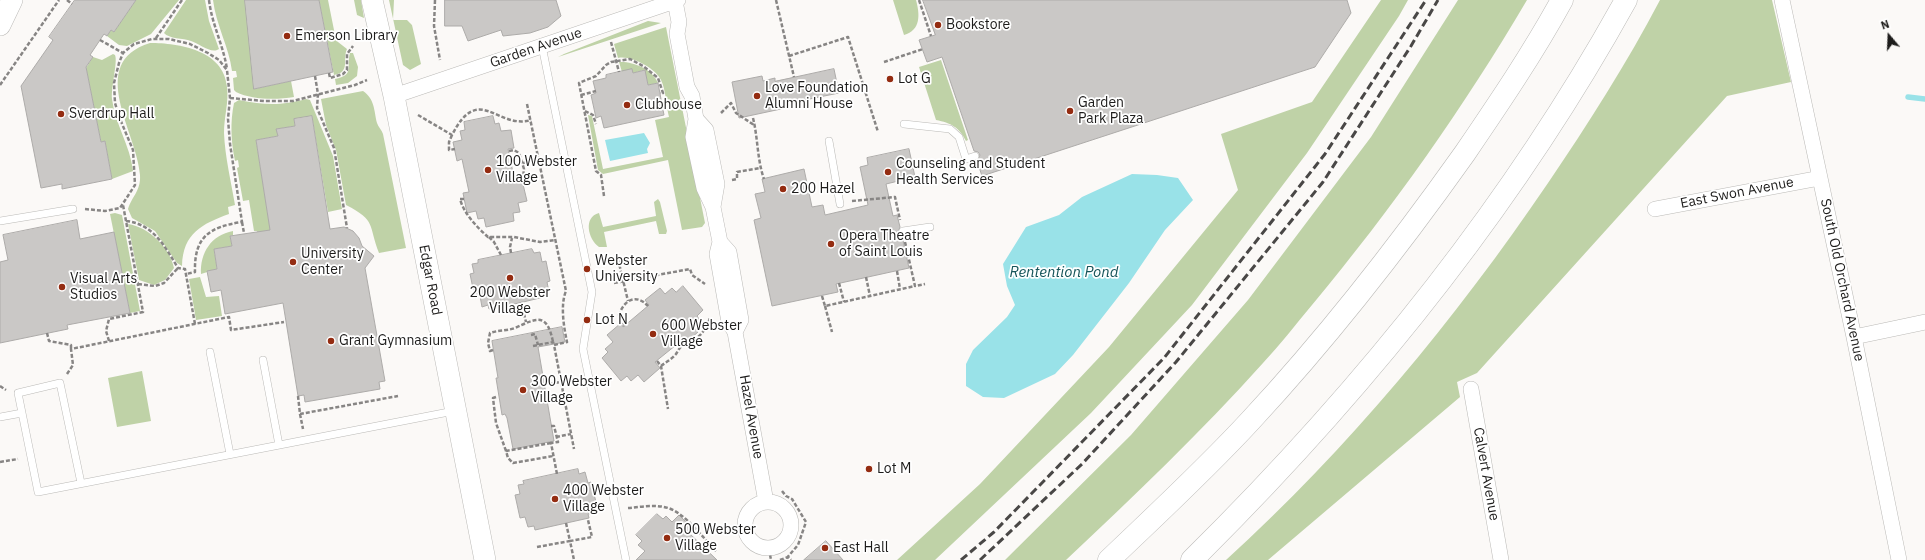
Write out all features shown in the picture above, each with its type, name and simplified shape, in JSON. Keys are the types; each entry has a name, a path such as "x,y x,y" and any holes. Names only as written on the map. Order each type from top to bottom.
{"highway":[{"path":"1109,560 1180,493 1251,420 1317,345 1380,268 1441,187 1499,103 1562,0"},
{"path":"1192,560 1243,510 1305,444 1373,367 1437,286 1498,205 1555,120 1626,0"}],"street":[{"path":"0,25 12,0"},
{"name":"Edgar Road","path":"372,0 394,96 485,560"},
{"name":"Garden Avenue","path":"394,96 676,0"},
{"name":"Hazel Avenue","path":"676,0 679,22 677,34 685,79 692,96 696,119 693,137 704,188 713,207 720,242 717,254 729,322 735,332 766,502"},
{"name":"South Old Orchard Avenue","path":"1782,0 1854,337 1899,560"},
{"name":"East Swon Avenue","path":"1655,209 1820,178"},
{"path":"1854,337 1925,322"},
{"name":"Calvert Avenue","path":"1471,389 1496,557"},
{"path":"766,502 780,506 790,517 791,523 790,531 783,543 770,554 755,545 746,534 744,528 745,520 753,507 766,502"}],"lane":[{"path":"542,46 592,292 583,349 626,560"},
{"path":"904,124 950,129 959,137 966,159 975,156"},
{"path":"829,141 840,204"},
{"path":"0,221 73,208"},
{"path":"903,231 930,226"},
{"path":"210,352 230,454"},
{"path":"263,360 278,445"},
{"path":"81,483 60,383 18,393 38,492 456,411"},
{"path":"0,417 22,413"}],"path":[{"path":"0,85 59,0"},
{"path":"67,0 72,4"},
{"path":"156,39 182,0"},
{"path":"209,0 212,23 224,52 227,70 230,98 228,119 230,144 244,233"},
{"path":"435,0 434,26 440,60"},
{"path":"776,0 794,77"},
{"path":"919,0 931,36"},
{"path":"789,56 848,37 878,132"},
{"path":"73,208 105,211 120,208 135,185 133,150 115,103 114,82 123,53 134,44 156,39 170,39 190,44 219,60 227,70"},
{"path":"100,40 123,53"},
{"path":"612,42 619,72"},
{"path":"329,73 330,78 343,74 347,70 347,54 353,46"},
{"path":"884,62 923,49"},
{"path":"604,196 601,175 596,171 579,83 596,76 606,65 616,60 630,59 643,66 658,78 663,93 660,93"},
{"path":"315,76 318,94 317,108 334,148 347,228"},
{"path":"230,98 279,102 293,101 356,85 367,80"},
{"path":"581,94 596,91"},
{"path":"721,113 731,103 736,113 755,125"},
{"path":"527,104 540,160 566,291 562,299 564,314 563,323 567,342 554,346"},
{"path":"455,149 449,150 452,135 462,119 472,111 478,109 494,112 515,122 531,120"},
{"path":"584,111 593,115 596,124"},
{"path":"416,114 452,135"},
{"path":"753,118 760,168 764,179"},
{"path":"509,151 514,150 519,153 523,163 523,177 515,182"},
{"path":"523,163 540,160"},
{"path":"727,181 737,179 737,172 760,168"},
{"path":"464,200 460,199 462,208 477,226 494,242 501,255"},
{"path":"109,341 106,331 109,319 143,312 123,204"},
{"path":"126,221 143,225 162,241 178,268"},
{"path":"186,274 195,272 196,250 203,239 212,231 226,224 242,222"},
{"path":"488,237 512,238 540,242 556,240"},
{"path":"511,253 510,247 512,238"},
{"path":"618,259 622,282 628,301"},
{"path":"178,268 185,269 195,324"},
{"path":"138,284 155,286 164,283 178,268"},
{"path":"614,284 690,269 692,275 707,287"},
{"path":"897,271 900,289"},
{"path":"866,277 870,296"},
{"path":"839,283 844,302"},
{"path":"825,306 915,286"},
{"path":"822,296 832,332"},
{"path":"625,326 619,315 622,308 628,301 638,299 643,300 648,306"},
{"path":"521,302 526,322"},
{"path":"660,366 676,354 680,347 699,338 706,329 712,312"},
{"path":"71,349 229,317 231,330 284,322"},
{"path":"493,350 490,351 488,343 490,333 516,328 526,322 539,320 546,322 550,327 574,450"},
{"path":"48,333 49,341 71,345 73,365 60,383"},
{"path":"531,335 535,334 538,345"},
{"path":"533,346 553,342"},
{"path":"657,361 660,366 668,409"},
{"path":"549,384 561,382"},
{"path":"298,396 300,414 398,396"},
{"path":"496,397 493,398 494,413 508,458 513,463 553,456"},
{"path":"506,451 558,442 554,426 551,426"},
{"path":"556,437 571,434"},
{"path":"551,443 556,474"},
{"path":"0,462 31,456"},
{"path":"780,489 786,496 792,499 806,522 798,545 785,560"},
{"path":"627,508 651,506 668,508 678,513 716,551"},
{"path":"537,547 592,537 588,520"},
{"path":"566,523 574,560"},
{"path":"780,560 788,557"},
{"path":"788,557 791,560"}],"green space":[{"path":"136,0 179,0 151,34 127,46 119,45 107,36 111,30 114,32"},
{"path":"186,0 205,0 209,21 219,49 214,51 191,41 166,35 164,33"},
{"path":"213,0 245,0 254,89 291,81 294,97 280,99 257,98 242,95 234,90 233,78 237,77 236,71 232,71"},
{"path":"319,0 328,0 335,35 338,42 347,49 344,68 342,71 334,75"},
{"path":"354,0 361,0 364,18 357,15"},
{"path":"389,0 394,0 393,19"},
{"path":"893,0 916,0 918,21 914,30 910,33 904,35"},
{"path":"1381,0 1408,0 1399,16 1307,153 1192,305 1091,413 935,560 897,560 980,484 1109,347 1238,190 1221,134 1312,102"},
{"path":"1458,0 1527,0 1478,79 1426,157 1342,269 1276,349 1240,389 1167,463 1066,560 1005,560 1131,435 1248,300 1371,137"},
{"path":"1660,0 1772,0 1791,82 1727,96 1477,373 1457,382 1460,397 1268,560 1226,560 1315,474 1357,428 1398,381 1476,284 1578,138 1621,70"},
{"path":"393,20 407,20 412,25 421,64 410,70 403,65"},
{"path":"648,21 661,23 558,57 564,54"},
{"path":"666,27 705,223 702,227 682,230 668,160 603,174 598,170 588,115 592,116 603,169 663,157 655,120 669,117 664,88 661,80 654,71 642,63 629,58 618,58 614,44"},
{"path":"150,43 162,43 186,47 209,57 218,65 224,74 227,87 224,133 235,205 228,207 229,214 210,222 196,231 186,245 182,266 177,263 155,231 132,218 128,209 138,189 140,175 137,158 120,101 118,83 121,66 131,53"},
{"path":"350,53 353,53 358,67 357,76 348,83 336,85 335,79 347,73"},
{"path":"113,54 116,58 116,63 112,88 112,99 116,117 129,152 133,171 112,179 105,141 101,142 86,68 93,57 102,60"},
{"path":"941,60 968,140 966,141 954,126 936,120 919,67"},
{"path":"619,62 630,63 642,67 652,74 658,83 648,85 644,70 633,73 622,72"},
{"path":"363,91 372,101 377,123 383,134 406,248 379,253 370,224 363,215 346,205 336,150 326,125 321,99"},
{"path":"306,99 310,100 333,156 342,209 328,212 312,116 294,119 295,126 277,129 278,136 256,140 272,239 258,241 257,231 254,231 249,200 243,201 237,168 239,167 238,160 235,161 232,139 234,103 239,100 265,104 280,104"},
{"path":"658,199 667,231 666,234 659,234 656,221 604,232 607,247 599,247 592,239 589,223 594,215 599,213 603,227 656,216 654,202"},
{"path":"115,213 122,215 140,311 130,313 110,214"},
{"path":"128,224 143,229 151,234 168,253 174,268 165,280 154,285 139,280"},
{"path":"233,231 233,235 230,236 232,246 214,249 217,269 201,274 202,259 208,246 219,236"},
{"path":"200,277 206,297 219,296 222,316 196,320 189,279"},
{"path":"142,371 151,421 117,427 108,378"}],"water":[{"path":"644,133 650,143 647,149 648,153 610,161 605,140"},
{"name":"Rentention Pond","path":"1132,174 1178,178 1193,200 1165,230 1129,283 1073,355 1055,374 1004,398 983,397 966,386 966,364 973,350 1007,317 1015,305 1007,286 1003,264 1026,227 1059,215 1082,197"}],"building":[{"name":"Sverdrup Hall","path":"75,0 136,0 114,32 111,30 107,36 104,34 90,55 93,57 86,67 101,142 105,141 112,179 62,189 62,184 41,188 21,86 53,40 49,37"},
{"name":"Emerson Library","path":"245,0 319,0 333,72 254,89"},
{"path":"445,0 556,0 561,16 548,27 530,33 503,36 501,30 468,41 462,26 445,26"},
{"name":"Garden Park Plaza","path":"923,0 1347,0 1351,13 1315,67 982,176 977,161 980,155 978,152 974,151 942,57 927,62 919,40 935,35"},
{"name":"Clubhouse","path":"632,69 633,73 645,70 648,85 658,83 664,115 604,128 601,116 596,118 591,95 596,93 593,81 606,78 606,75"},
{"path":"834,69 839,93 780,105 781,109 739,118 732,82 762,76 763,81 775,78 775,81"},
{"name":"University Center","path":"312,116 330,229 344,227 353,231 359,238 362,246 374,256 365,268 385,381 379,382 380,389 305,402 304,395 298,396 283,303 225,314 221,290 211,292 207,271 217,269 214,249 232,246 230,236 270,230 256,140 278,136 276,129 295,126 294,119"},
{"name":"100 Webster Village","path":"493,116 495,124 499,123 501,131 511,130 514,148 508,149 515,182 522,180 527,201 518,203 520,212 513,213 514,221 486,227 484,218 478,219 476,211 467,213 463,193 469,192 462,159 457,161 453,142 462,140 460,131 465,130 464,122"},
{"name":"Opera Theatre of Saint Louis","path":"909,149 915,177 886,184 893,216 897,215 900,227 898,232 902,236 909,268 836,284 838,292 772,306 754,220 761,218 755,194 765,192 762,179 804,169 812,207 823,205 825,215 868,205 860,167 868,165 867,158"},
{"name":"Visual Arts Studios","path":"77,220 80,239 114,232 130,313 67,325 68,329 0,343 0,262 8,260 3,235"},
{"name":"200 Webster Village","path":"532,249 534,253 540,252 542,262 546,261 550,281 547,282 549,292 543,293 544,297 519,303 489,309 488,305 482,307 480,296 475,298 470,274 474,273 472,264 478,263 478,260"},
{"name":"600 Webster Village","path":"683,286 703,310 697,316 699,319 692,325 698,332 684,344 681,341 655,362 660,368 644,382 638,375 631,381 627,376 621,381 602,358 608,352 605,349 613,342 607,335 621,323 623,327 649,305 645,300 660,288 665,294 672,288 676,292"},
{"name":"300 Webster Village","path":"562,327 565,342 538,347 554,441 513,449 507,418 505,414 502,415 492,341"},
{"name":"400 Webster Village","path":"578,469 579,474 585,472 588,483 591,482 596,502 592,503 594,513 588,514 589,518 535,530 534,526 528,527 525,517 520,518 515,495 520,494 518,485 524,484 523,481"},
{"name":"500 Webster Village","path":"657,514 663,519 666,516 672,522 679,515 692,528 688,532 717,560 636,560 645,551 638,545 642,541 636,535"},
{"name":"East Hall","path":"826,541 843,560 804,560"}],"waterway":[{"path":"1908,97 1925,99"}],"railway":[{"path":"961,560 994,532 1164,358 1325,154 1426,0"},
{"path":"980,560 1082,464 1176,362 1323,182 1411,46 1438,0"}],"place":[{"name":"Bookstore","path":"938,25"},
{"name":"Emerson Library","path":"287,36"},
{"name":"Lot G","path":"890,79"},
{"name":"Love Foundation Alumni House","path":"757,96"},
{"name":"Clubhouse","path":"627,105"},
{"name":"Garden Park Plaza","path":"1070,111"},
{"name":"Sverdrup Hall","path":"61,114"},
{"name":"100 Webster Village","path":"488,170"},
{"name":"Counseling and Student Health Services","path":"888,172"},
{"name":"200 Hazel","path":"783,189"},
{"name":"Opera Theatre of Saint Louis","path":"831,244"},
{"name":"University Center","path":"293,262"},
{"name":"Webster University","path":"587,269"},
{"name":"200 Webster Village","path":"510,278"},
{"name":"Visual Arts Studios","path":"62,287"},
{"name":"Lot N","path":"587,320"},
{"name":"600 Webster Village","path":"653,334"},
{"name":"Grant Gymnasium","path":"331,341"},
{"name":"300 Webster Village","path":"523,390"},
{"name":"Lot M","path":"869,469"},
{"name":"400 Webster Village","path":"555,499"},
{"name":"500 Webster Village","path":"667,538"},
{"name":"East Hall","path":"825,548"}]}
